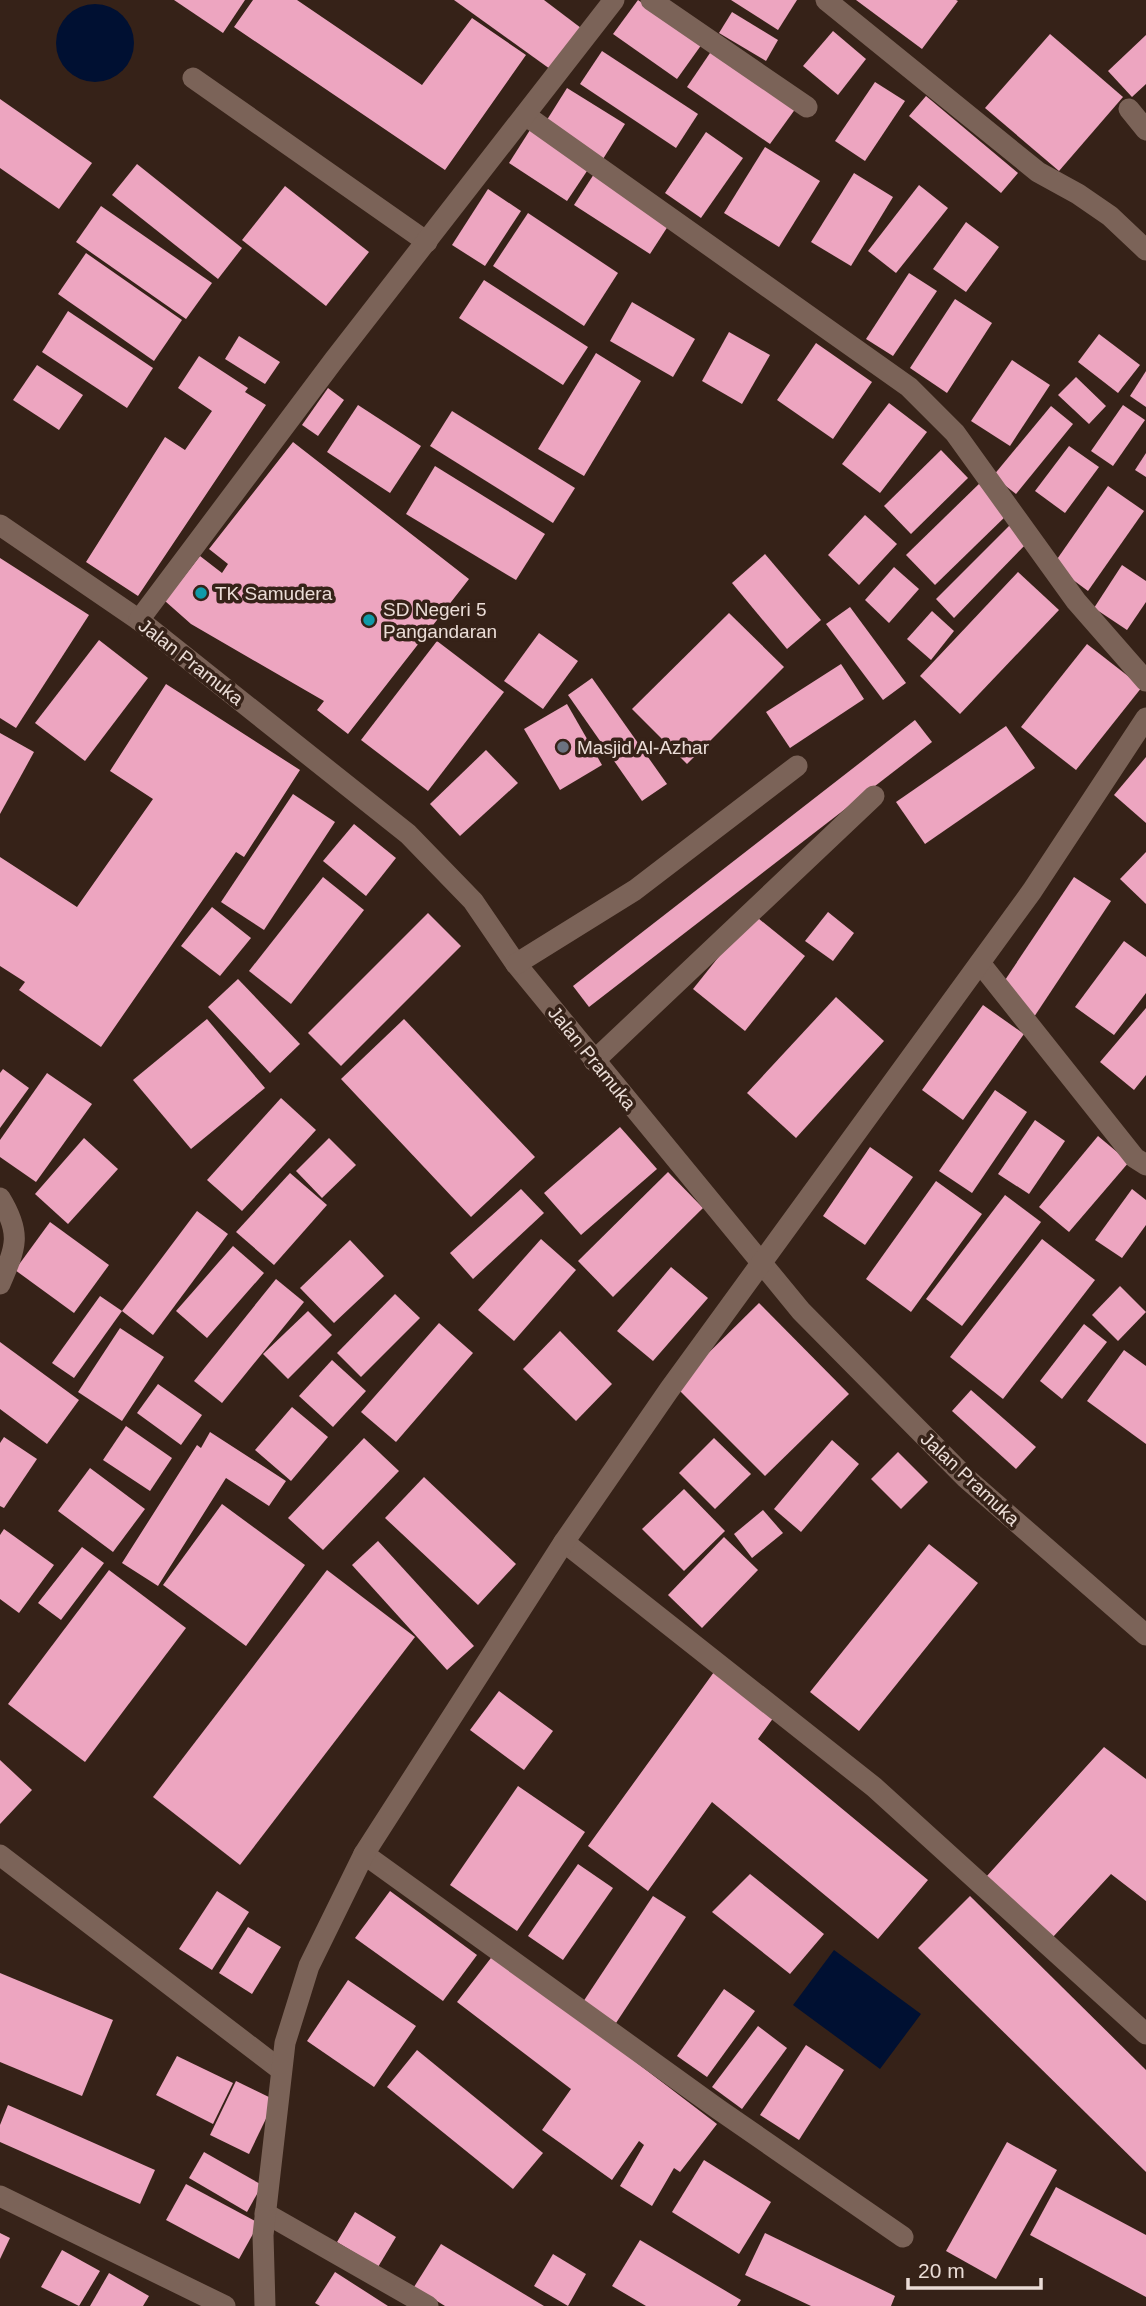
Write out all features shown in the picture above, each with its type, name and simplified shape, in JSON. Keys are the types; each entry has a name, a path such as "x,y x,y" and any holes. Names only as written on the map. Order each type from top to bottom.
{"street":[{"path":"139,621 334,360 614,0"},
{"path":"651,0 807,107"},
{"path":"826,0 1038,172 1079,194 1110,216 1146,250"},
{"path":"193,78 427,242"},
{"path":"1129,109 1146,130"},
{"path":"525,115 909,387 955,433 1076,601 1146,681"},
{"name":"Jalan Pramuka","path":"0,525 139,621 408,834 473,901 516,964 801,1311 966,1478 1146,1635"},
{"path":"265,2306 265,2213 285,2043 309,1966 364,1854 565,1542 670,1390 1032,891 1146,718"},
{"path":"516,964 635,890 797,766"},
{"path":"594,1061 874,796"},
{"path":"980,963 1135,1158 1146,1165"},
{"path":"0,1198 15,1223 13,1255 0,1284"},
{"path":"565,1542 874,1787 1146,2034"},
{"path":"364,1854 718,2109 903,2237"},
{"path":"0,1855 281,2070"},
{"path":"0,2196 225,2306"},
{"path":"265,2213 428,2306"}],"water":[{"path":"87,4 103,4 117,10 128,21 134,35 134,51 128,65 117,76 103,82 87,82 73,76 62,65 56,51 56,35 62,21 73,10"},
{"path":"834,1950 921,2014 880,2069 793,2005"}],"building":[{"path":"174,0 245,0 223,33"},
{"path":"253,0 297,0 422,85 472,18 526,55 445,170 234,27"},
{"path":"454,0 544,0 581,28 550,69"},
{"path":"638,0 702,44 677,79 613,34"},
{"path":"731,0 797,0 778,30"},
{"path":"856,0 956,0 958,1 922,49"},
{"path":"732,12 778,40 766,61 719,33"},
{"path":"833,31 866,59 838,95 803,66"},
{"path":"1050,34 1123,97 1059,171 985,108"},
{"path":"1146,35 1146,84 1132,97 1108,71"},
{"path":"712,50 796,108 770,144 687,87"},
{"path":"602,51 698,114 676,148 580,84"},
{"path":"875,82 905,101 865,161 835,141"},
{"path":"567,88 625,124 603,159 545,123"},
{"path":"926,96 1018,173 1001,193 909,116"},
{"path":"0,99 92,163 59,209 0,168"},
{"path":"530,130 589,168 567,201 509,163"},
{"path":"706,132 743,158 701,218 665,193"},
{"path":"765,147 820,181 779,247 724,213"},
{"path":"137,164 242,248 218,279 112,195"},
{"path":"854,173 893,197 851,266 811,242"},
{"path":"594,174 670,223 650,254 574,205"},
{"path":"919,185 948,208 896,273 868,251"},
{"path":"285,186 369,252 326,306 242,240"},
{"path":"488,189 521,211 485,266 452,245"},
{"path":"101,206 212,283 186,319 76,242"},
{"path":"528,213 618,273 584,326 493,266"},
{"path":"966,222 999,247 966,292 933,269"},
{"path":"86,253 182,320 154,361 58,294"},
{"path":"909,273 937,291 893,356 866,339"},
{"path":"484,280 588,347 563,385 459,318"},
{"path":"955,299 992,323 947,393 910,368"},
{"path":"632,302 695,339 673,377 610,341"},
{"path":"68,311 153,368 127,408 42,352"},
{"path":"729,332 770,355 742,404 702,381"},
{"path":"1099,334 1140,365 1118,393 1078,362"},
{"path":"239,336 280,362 265,384 225,359"},
{"path":"816,343 872,382 833,439 777,400"},
{"path":"596,353 641,381 584,476 538,449"},
{"path":"199,356 248,388 245,392 266,405 138,596 86,562 165,437 185,450 212,411 178,388"},
{"path":"1012,360 1050,385 1010,446 971,421"},
{"path":"37,365 83,395 59,430 13,400"},
{"path":"1146,371 1146,407 1130,396"},
{"path":"1076,377 1106,406 1089,424 1058,395"},
{"path":"328,388 344,400 318,436 302,425"},
{"path":"889,403 927,432 880,493 842,464"},
{"path":"358,405 421,446 390,493 327,452"},
{"path":"1123,405 1145,420 1113,466 1091,451"},
{"path":"1051,406 1073,424 1016,494 993,476"},
{"path":"452,411 575,488 553,523 430,446"},
{"name":"SD Negeri 5 Pangandaran","path":"293,442 469,579 348,734 317,710 324,701 191,624 165,601 200,556 222,573 228,564 209,549"},
{"path":"1069,446 1099,467 1065,513 1035,491"},
{"path":"941,450 968,478 911,534 884,506"},
{"path":"1146,453 1146,477 1135,470"},
{"path":"435,466 545,534 516,580 406,514"},
{"path":"982,481 1011,511 935,585 906,555"},
{"path":"1108,486 1144,511 1088,591 1053,565"},
{"path":"865,515 897,544 859,585 828,555"},
{"path":"1010,525 1028,542 954,618 936,599"},
{"path":"765,554 821,620 787,649 732,583"},
{"path":"0,558 89,615 16,728 0,718"},
{"path":"1122,565 1146,581 1146,602 1127,630 1094,608"},
{"path":"894,567 919,589 889,623 865,600"},
{"path":"1018,572 1059,610 960,714 920,676"},
{"path":"850,607 906,683 883,700 826,624"},
{"path":"932,611 954,631 931,660 907,639"},
{"path":"729,613 784,667 687,764 632,709"},
{"path":"539,633 578,661 543,709 504,681"},
{"path":"99,640 148,678 85,761 35,723"},
{"path":"437,641 504,692 428,791 361,740"},
{"path":"1087,644 1142,687 1076,770 1021,727"},
{"path":"841,664 864,699 790,748 766,712"},
{"path":"592,678 667,784 642,801 568,695"},
{"path":"166,684 300,770 244,857 236,852 101,1047 19,990 25,982 0,966 0,857 77,907 153,799 110,771"},
{"name":"Masjid Al-Azhar","path":"567,704 602,765 560,790 524,729"},
{"path":"915,720 932,742 589,1007 573,986"},
{"path":"1006,726 1035,768 925,844 896,802"},
{"path":"0,733 34,752 0,814"},
{"path":"486,750 518,783 460,836 430,804"},
{"path":"1146,757 1146,823 1114,795"},
{"path":"293,794 335,822 264,930 221,902"},
{"path":"354,824 396,858 366,896 323,861"},
{"path":"1146,852 1146,904 1120,879"},
{"path":"323,877 364,910 291,1004 249,971"},
{"path":"1074,877 1111,901 1034,1017 997,992"},
{"path":"212,907 251,938 220,976 181,946"},
{"path":"828,912 854,933 833,961 805,941"},
{"path":"428,913 461,946 341,1066 308,1033"},
{"path":"753,914 805,956 745,1031 693,989"},
{"path":"1124,941 1146,957 1146,993 1114,1035 1075,1007"},
{"path":"238,979 300,1044 270,1073 208,1007"},
{"path":"836,997 884,1041 796,1138 747,1093"},
{"path":"983,1005 1024,1034 963,1120 922,1090"},
{"path":"1146,1008 1146,1075 1134,1090 1100,1062"},
{"path":"207,1019 265,1088 191,1149 133,1080"},
{"path":"404,1019 535,1157 471,1217 341,1079"},
{"path":"3,1069 29,1088 0,1128 0,1073"},
{"path":"47,1073 92,1104 36,1182 0,1157 0,1140"},
{"path":"995,1090 1027,1112 972,1193 939,1171"},
{"path":"281,1098 316,1130 242,1211 207,1180"},
{"path":"1035,1120 1065,1141 1029,1194 998,1174"},
{"path":"620,1127 657,1169 581,1235 544,1193"},
{"path":"1098,1136 1129,1162 1069,1232 1039,1207"},
{"path":"84,1138 118,1169 68,1224 35,1194"},
{"path":"329,1138 356,1165 322,1198 296,1171"},
{"path":"870,1147 913,1177 865,1245 823,1216"},
{"path":"668,1172 703,1208 613,1297 578,1261"},
{"path":"290,1173 327,1205 274,1265 236,1232"},
{"path":"936,1181 982,1214 911,1312 866,1279"},
{"path":"521,1189 544,1213 473,1279 450,1253"},
{"path":"1132,1189 1146,1200 1146,1225 1122,1258 1095,1240"},
{"path":"1005,1195 1041,1222 962,1326 926,1299"},
{"path":"197,1211 228,1234 153,1335 122,1311"},
{"path":"50,1222 109,1265 74,1313 15,1270"},
{"path":"541,1239 576,1270 514,1341 478,1310"},
{"path":"1042,1239 1095,1280 1003,1399 950,1357"},
{"path":"350,1240 384,1276 334,1323 300,1288"},
{"path":"233,1246 264,1273 207,1338 176,1311"},
{"path":"671,1267 708,1298 653,1361 617,1331"},
{"path":"276,1279 304,1302 222,1403 194,1381"},
{"path":"1120,1286 1146,1312 1118,1341 1092,1315"},
{"path":"395,1294 420,1318 361,1377 337,1353"},
{"path":"100,1296 122,1311 74,1378 52,1363"},
{"path":"759,1303 849,1394 765,1476 675,1386"},
{"path":"308,1311 332,1335 288,1379 263,1354"},
{"path":"439,1323 473,1353 396,1442 361,1412"},
{"path":"1084,1324 1107,1342 1062,1399 1040,1381"},
{"path":"120,1328 164,1357 122,1421 78,1392"},
{"path":"560,1331 612,1384 576,1421 523,1369"},
{"path":"0,1342 79,1400 47,1444 0,1409"},
{"path":"1124,1350 1146,1366 1146,1444 1087,1401"},
{"path":"332,1360 366,1391 333,1427 299,1396"},
{"path":"158,1384 202,1415 181,1445 137,1413"},
{"path":"971,1390 1036,1447 1016,1469 952,1411"},
{"path":"292,1407 328,1437 291,1481 255,1450"},
{"path":"126,1426 172,1458 150,1491 103,1460"},
{"path":"210,1432 286,1481 269,1506 226,1478 158,1586 122,1563 197,1445 201,1448"},
{"path":"4,1437 37,1459 4,1508 0,1506 0,1443"},
{"path":"364,1438 399,1471 323,1550 288,1518"},
{"path":"714,1438 751,1474 715,1509 679,1473"},
{"path":"832,1440 859,1464 801,1532 774,1509"},
{"path":"898,1452 928,1482 901,1509 871,1479"},
{"path":"90,1468 145,1509 113,1552 58,1511"},
{"path":"424,1477 516,1564 478,1605 385,1518"},
{"path":"684,1489 725,1531 684,1571 642,1529"},
{"path":"222,1504 305,1565 246,1646 163,1585"},
{"path":"763,1510 783,1533 752,1558 734,1534"},
{"path":"4,1529 54,1565 19,1613 0,1599 0,1535"},
{"path":"724,1537 758,1570 702,1628 668,1595"},
{"path":"378,1541 474,1646 447,1670 352,1565"},
{"path":"929,1544 978,1583 859,1731 810,1692"},
{"path":"82,1547 104,1563 61,1620 38,1603"},
{"path":"109,1570 186,1628 85,1762 8,1704"},
{"path":"327,1570 415,1637 240,1865 153,1797"},
{"path":"714,1672 774,1717 758,1739 928,1880 878,1939 712,1802 648,1891 588,1846"},
{"path":"499,1691 553,1731 524,1770 470,1730"},
{"path":"1104,1747 1146,1779 1146,1901 1111,1874 1053,1937 986,1877"},
{"path":"0,1760 32,1790 0,1824"},
{"path":"518,1786 585,1832 517,1931 450,1885"},
{"path":"578,1864 613,1888 563,1960 528,1936"},
{"path":"750,1874 824,1934 790,1974 712,1912"},
{"path":"217,1891 249,1912 212,1970 179,1949"},
{"path":"390,1891 477,1955 443,2001 355,1938"},
{"path":"653,1896 686,1917 616,2023 583,2002"},
{"path":"970,1896 1146,2070 1146,2172 918,1948"},
{"path":"248,1927 281,1947 252,1994 219,1973"},
{"path":"494,1954 717,2124 680,2172 674,2168 652,2206 620,2186 644,2145 639,2141 612,2180 542,2130 571,2089 457,2002"},
{"path":"0,1973 113,2020 82,2096 0,2062"},
{"path":"348,1980 416,2026 374,2087 307,2041"},
{"path":"724,1989 755,2011 707,2077 677,2056"},
{"path":"758,2026 787,2048 742,2109 712,2087"},
{"path":"806,2045 844,2070 799,2140 760,2115"},
{"path":"417,2050 543,2153 513,2189 387,2087"},
{"path":"177,2056 233,2083 213,2124 156,2095"},
{"path":"236,2081 275,2100 249,2154 210,2135"},
{"path":"8,2105 155,2170 140,2204 0,2142 0,2125"},
{"path":"1007,2142 1057,2170 996,2279 946,2251"},
{"path":"204,2152 262,2185 247,2212 189,2178"},
{"path":"704,2160 771,2202 739,2254 672,2212"},
{"path":"186,2184 259,2223 239,2259 166,2220"},
{"path":"1056,2187 1146,2235 1146,2297 1030,2235"},
{"path":"355,2212 396,2237 378,2267 337,2242"},
{"path":"0,2233 10,2238 0,2259"},
{"path":"765,2233 895,2296 891,2306 811,2306 745,2275"},
{"path":"640,2240 741,2300 737,2306 646,2306 612,2286"},
{"path":"441,2244 544,2306 445,2306 414,2287"},
{"path":"62,2250 100,2271 79,2306 41,2287"},
{"path":"553,2254 586,2274 568,2306 534,2286"},
{"path":"335,2272 388,2306 320,2306 315,2303"},
{"path":"109,2273 149,2296 143,2306 90,2306"}],"place":[{"name":"TK Samudera","path":"201,593"},
{"name":"SD Negeri 5 Pangandaran","path":"369,620"},
{"name":"Masjid Al-Azhar","path":"563,747"}]}
